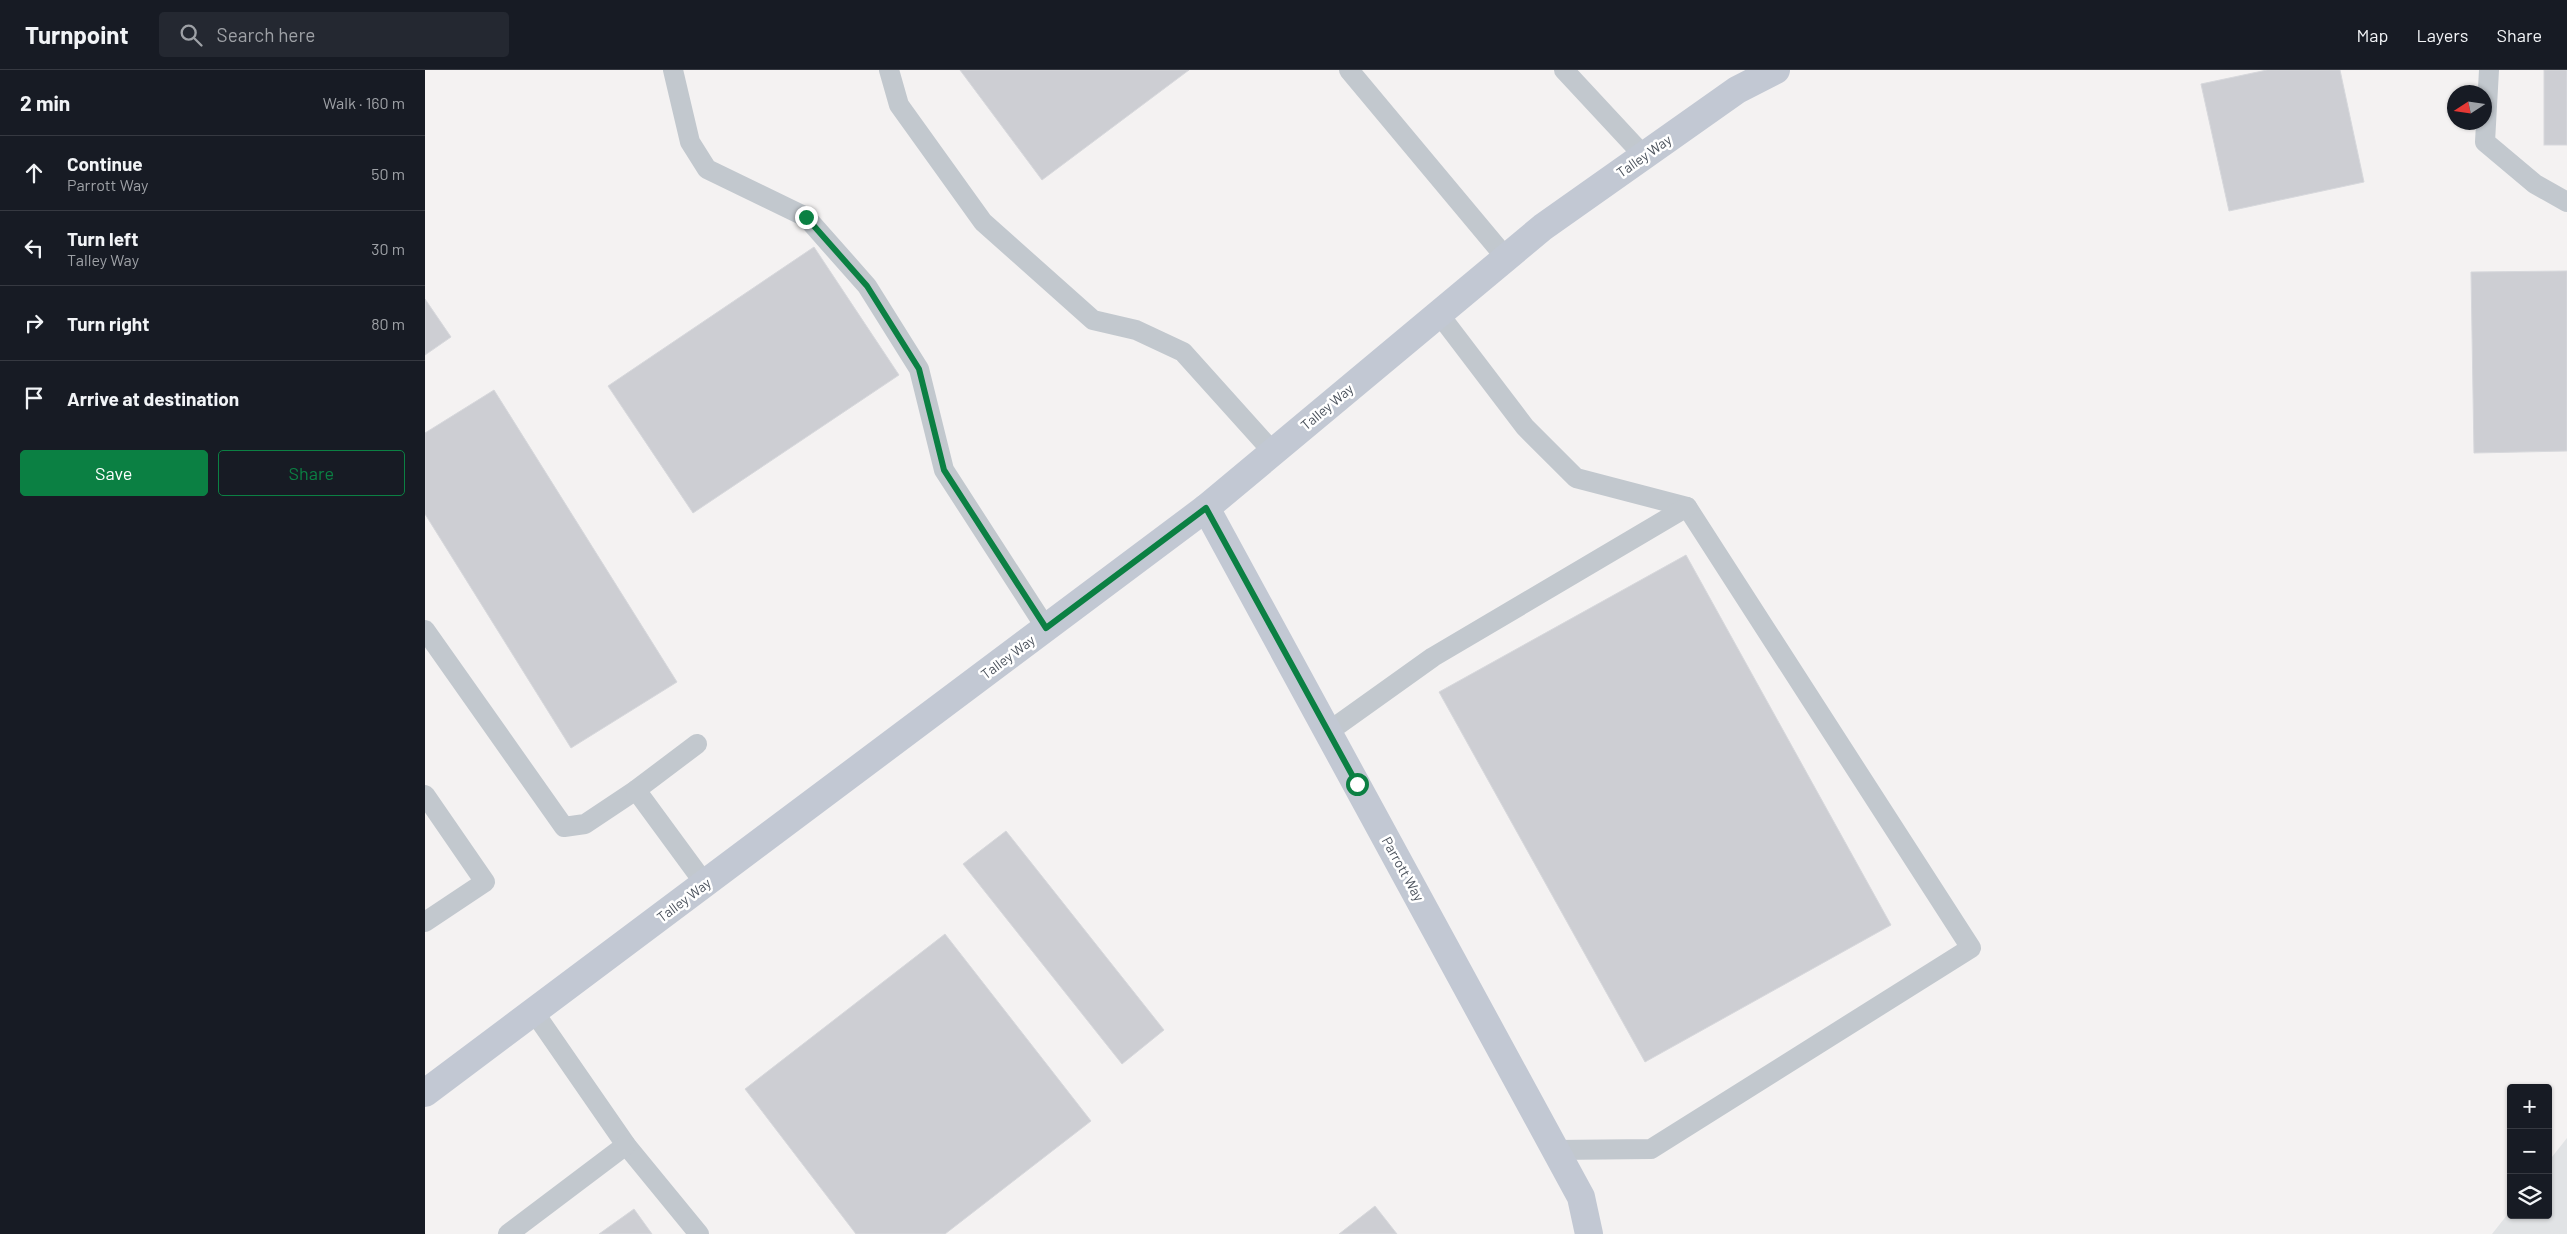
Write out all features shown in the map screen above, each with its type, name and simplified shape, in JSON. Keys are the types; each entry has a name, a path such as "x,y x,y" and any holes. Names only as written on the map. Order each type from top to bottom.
{"main road":[{"name":"Talley Way","path":"425,1093 1206,508 1543,227 1737,90 1776,70"},
{"name":"Parrott Way","path":"1206,508 1581,1197 1589,1234"}],"lane":[{"path":"673,70 690,142 707,169 806,217 867,286 919,369 944,470 1046,628"},
{"path":"889,70 899,105 983,222 1093,320 1136,330 1183,352 1273,452"},
{"path":"1349,70 1506,258"},
{"path":"1564,70 1644,156"},
{"path":"2489,70 2485,142 2535,184 2567,202"},
{"path":"1439,314 1525,428 1576,478 1687,507 1971,948 1651,1149 1556,1150"},
{"path":"1328,732 1433,656 1687,507"},
{"path":"425,630 564,827 585,824 636,790 697,744"},
{"path":"636,790 705,884"},
{"path":"425,795 485,882 425,922"},
{"path":"534,1012 626,1145 699,1234"},
{"path":"508,1234 626,1145"}],"shaded area":[{"path":"2567,1138 2567,1234 2492,1234 2507,1215 2507,1219 2552,1219 2552,1157"}],"building":[{"path":"960,70 1189,70 1042,180"},
{"path":"2267,70 2340,70 2364,182 2229,211 2201,84"},
{"path":"2544,70 2567,70 2567,145 2544,145"},
{"path":"814,247 899,375 693,513 608,386"},
{"path":"2567,271 2567,451 2474,453 2471,272"},
{"path":"425,299 451,337 425,355"},
{"path":"494,390 677,682 571,748 425,514 425,433"},
{"path":"1686,555 1891,925 1645,1062 1439,692"},
{"path":"1006,831 1164,1030 1122,1064 963,864"},
{"path":"945,934 1091,1121 945,1234 856,1234 745,1089"},
{"path":"1375,1206 1397,1234 1339,1234"},
{"path":"634,1209 652,1234 599,1234"}],"route":[{"path":"806,217 867,286 919,369 944,470 1046,628 1206,508 1357,784"}]}
